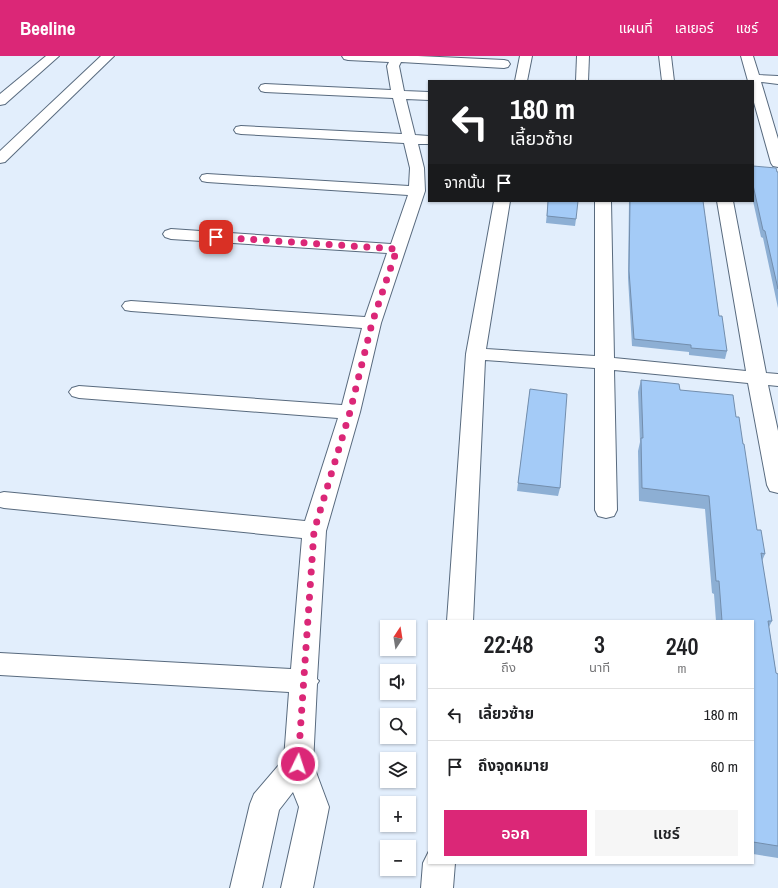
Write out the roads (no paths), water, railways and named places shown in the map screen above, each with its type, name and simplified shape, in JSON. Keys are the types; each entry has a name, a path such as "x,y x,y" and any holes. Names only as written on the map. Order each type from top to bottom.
{"street":[{"path":"0,101 53,56"},
{"path":"0,159 108,56"},
{"path":"348,56 397,57 504,64"},
{"path":"522,80 526,56"},
{"path":"582,80 583,56"},
{"path":"665,56 668,80"},
{"path":"747,56 753,78 778,80"},
{"path":"297,888 314,807 298,764 305,681 314,531 350,412 372,323 417,191 417,168 420,140 398,95 393,66 397,57"},
{"path":"754,81 777,156"},
{"path":"265,88 428,96"},
{"path":"763,112 778,113"},
{"path":"241,130 420,140"},
{"path":"207,178 417,191"},
{"path":"460,620 476,354 502,202"},
{"path":"603,202 606,510"},
{"path":"725,202 778,485"},
{"path":"170,234 397,249"},
{"path":"131,306 372,323"},
{"path":"476,354 604,363 778,380"},
{"path":"79,392 350,412"},
{"path":"4,500 314,531"},
{"path":"0,664 305,681"},
{"path":"246,888 265,804 298,764"},
{"path":"437,888 439,864"}]}
